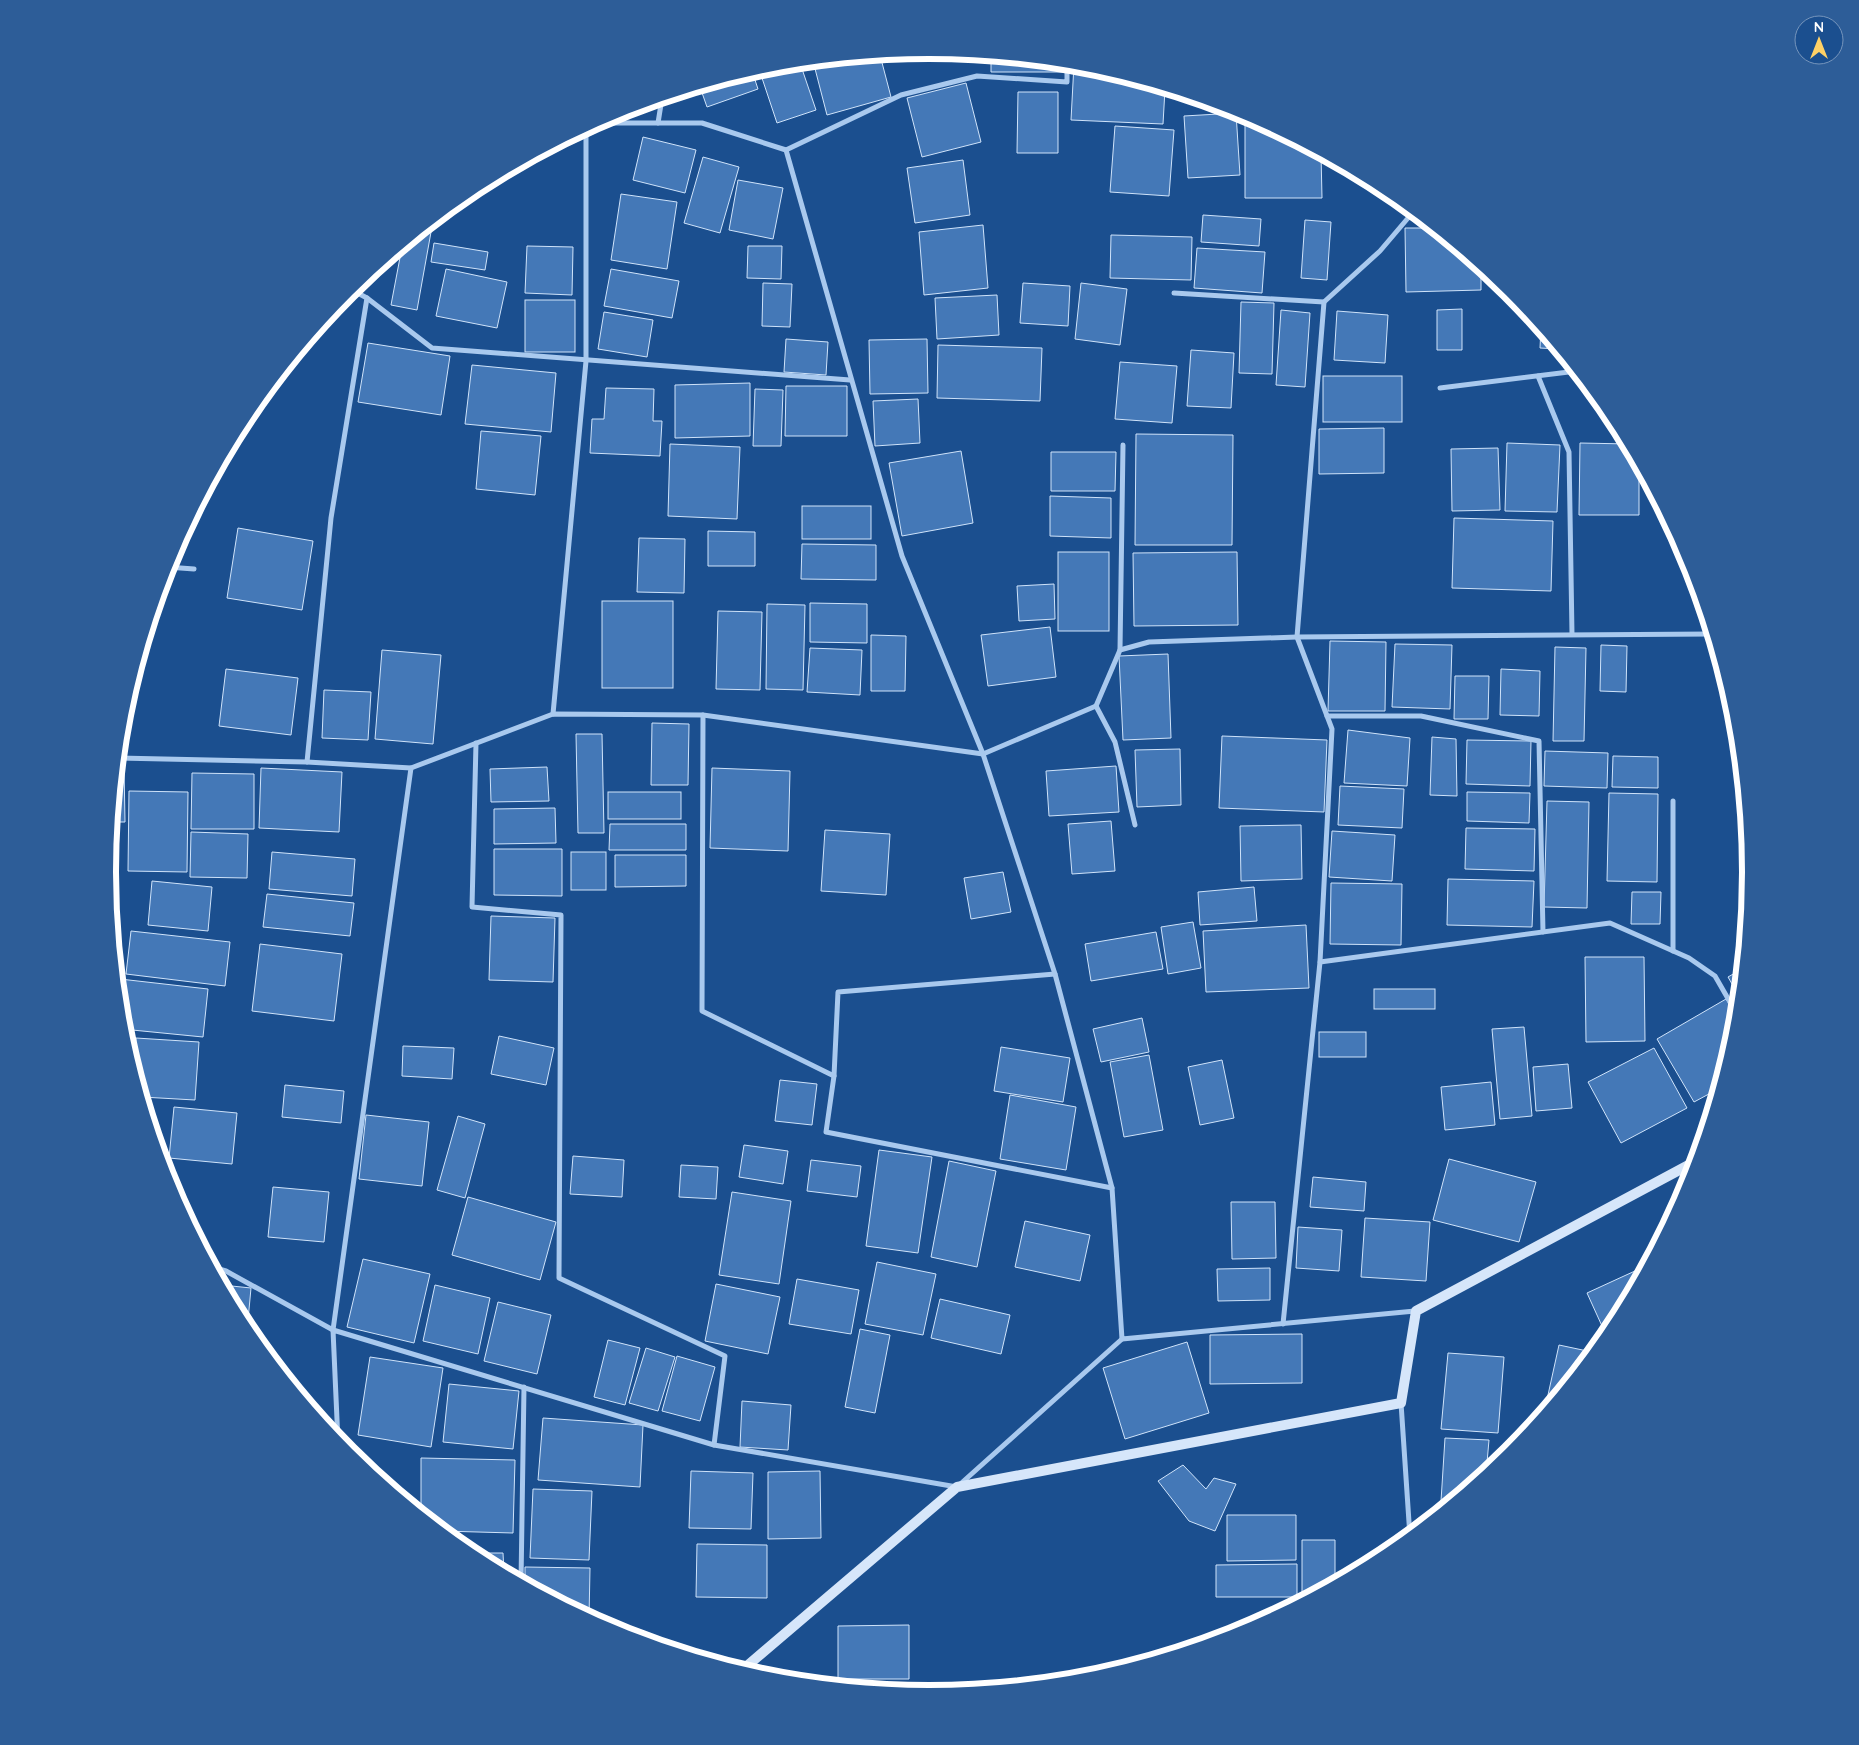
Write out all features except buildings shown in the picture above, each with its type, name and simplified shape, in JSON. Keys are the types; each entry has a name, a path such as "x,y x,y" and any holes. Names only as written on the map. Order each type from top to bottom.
{"street":[{"path":"614,123 702,123 786,150 901,95 977,76 1067,82 1067,71"},
{"path":"658,123 661,105"},
{"path":"552,714 586,361 586,136"},
{"path":"786,150 850,380 902,556 983,754 1055,974 1112,1188 1122,1339"},
{"path":"1283,1324 1320,962 1332,729 1297,637 1324,302 1380,251 1410,216"},
{"path":"358,293 367,298 432,348 850,380"},
{"path":"1174,293 1324,302"},
{"path":"307,762 331,518 367,298"},
{"path":"1440,388 1571,372"},
{"path":"1538,376 1569,452 1572,634"},
{"path":"124,758 307,762 411,768 552,714 703,715 983,754 1096,706 1120,650 1123,445"},
{"path":"175,568 194,569"},
{"path":"1120,650 1149,642 1297,637 1707,634"},
{"path":"1096,706 1115,742 1135,825"},
{"path":"703,715 702,1011 834,1076"},
{"path":"1327,716 1421,716 1539,741 1543,932"},
{"path":"476,743 472,907 561,915 559,1278 725,1356 714,1445"},
{"path":"337,1430 333,1330 411,768"},
{"path":"1672,801 1672,951"},
{"path":"1320,962 1610,923 1689,958 1716,976 1732,1005"},
{"path":"1055,974 838,992 834,1076 826,1132 1112,1188"},
{"path":"747,1666 957,1487 1122,1339 1416,1311 1688,1165"},
{"path":"220,1269 333,1330 714,1445 957,1487 1401,1403"},
{"path":"1409,1529 1401,1403 1416,1311"},
{"path":"520,1575 524,1387"}]}
